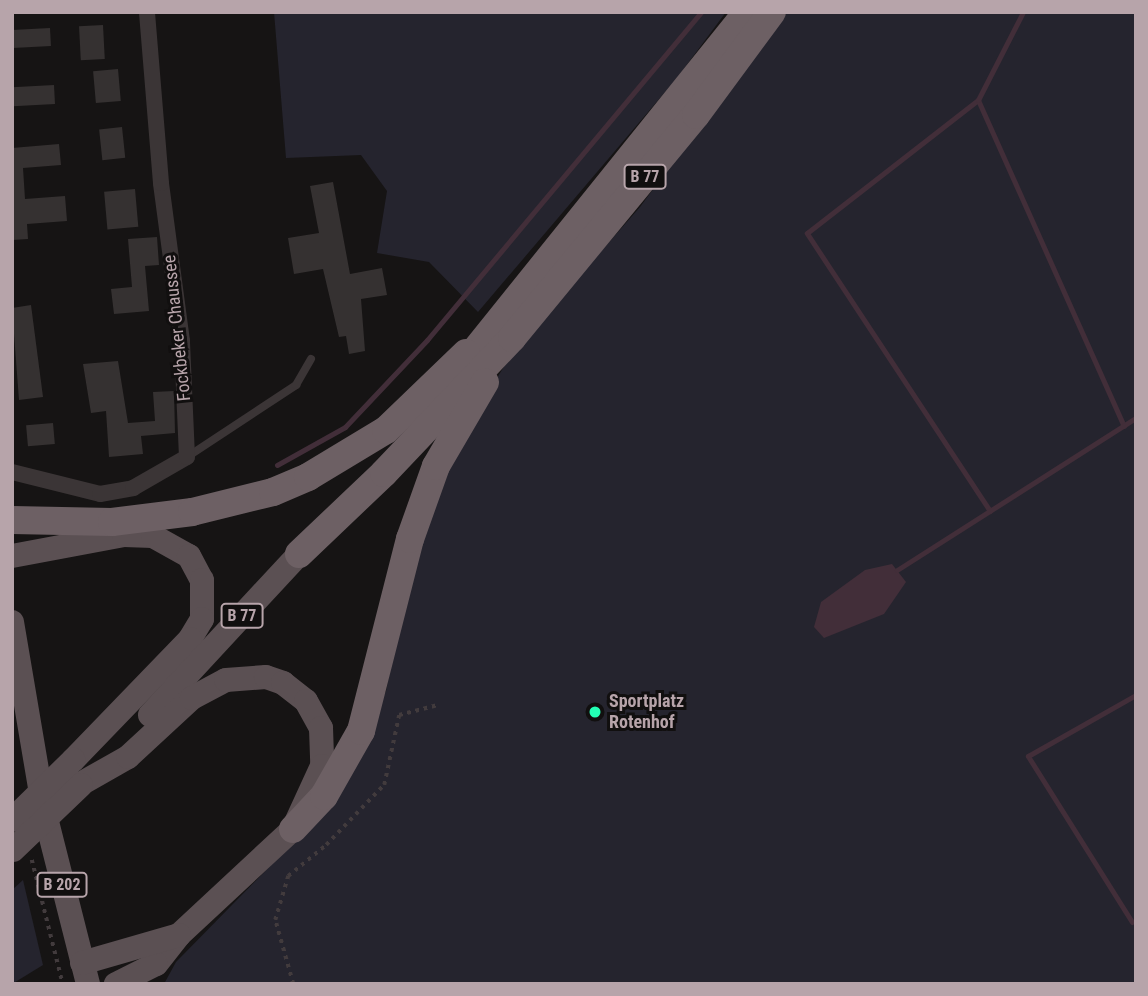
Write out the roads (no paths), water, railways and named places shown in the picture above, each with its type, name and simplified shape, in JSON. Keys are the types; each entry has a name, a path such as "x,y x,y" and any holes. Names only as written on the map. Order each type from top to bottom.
{"highway":[{"name":"B 77","path":"502,333 747,12"},
{"name":"B 77","path":"299,554 384,473 502,333 696,115 772,12"},
{"path":"12,520 112,522 192,512 273,492 308,477 386,430 502,333"},
{"path":"293,829 324,796 348,760 371,701 401,567 436,466 502,333"}],"main road":[{"path":"12,556 124,535 153,536 189,556 202,580 202,618 190,639 12,820"},
{"name":"B 77","path":"19,850 299,554"},
{"name":"B 202","path":"12,622 43,806 85,973"},
{"path":"82,784 128,757 209,687 237,678 266,677 300,695 321,728 322,766 293,829 179,935 150,974 116,984"},
{"path":"85,973 179,935"}],"street":[{"name":"Fockbeker Chaussee","path":"147,12 160,183 182,341 187,457"},
{"path":"12,472 100,494 133,488 187,457"}],"lane":[{"path":"187,457 296,385 311,359"}],"waterway":[{"path":"277,465 345,427 427,340 701,12"},
{"path":"990,511 807,233 978,100 1023,12"},
{"path":"978,100 1124,426"},
{"path":"897,570 1136,418"},
{"path":"1132,922 1028,756 1136,695"}],"place":[{"name":"Sportplatz Rotenhof","path":"595,712"}]}
